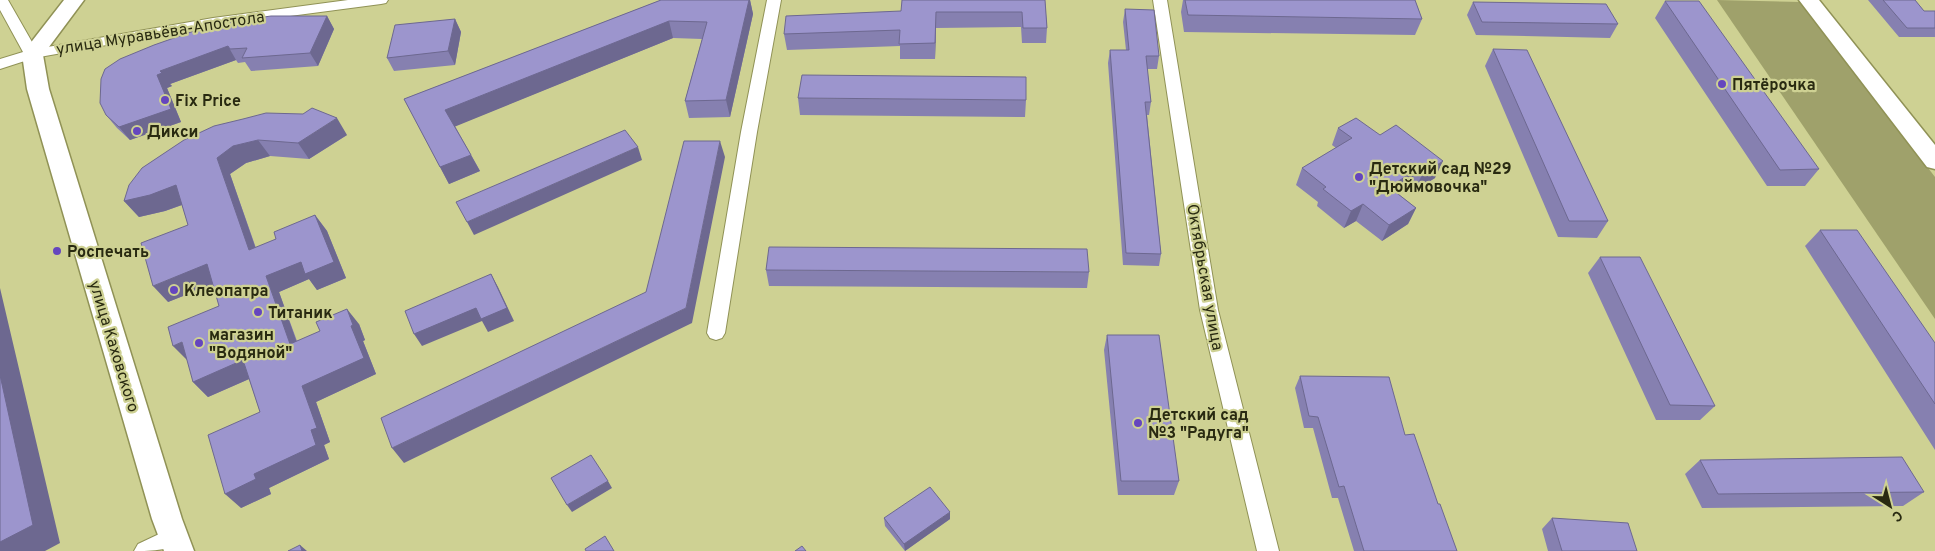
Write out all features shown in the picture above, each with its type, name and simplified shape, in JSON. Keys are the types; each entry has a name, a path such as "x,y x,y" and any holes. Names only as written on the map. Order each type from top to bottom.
{"main road":[{"path":"32,54 74,0"},
{"path":"1809,0 1935,161"},
{"name":"улица Каховского","path":"32,54 38,89 176,544"}],"street":[{"path":"1,0 32,54"},
{"name":"улица Муравьёва-Апостола","path":"0,64 32,54 213,22 381,0"},
{"path":"716,333 749,132 774,0"},
{"name":"Октябрьская улица","path":"1160,0 1209,310 1268,551"},
{"path":"145,551 176,544"}],"green space":[{"path":"1717,0 1801,2 1935,177 1935,319"}],"building":[{"path":"661,0 749,0 726,100 685,101 707,22 669,21 445,110 471,155 440,167 404,99"},
{"path":"902,0 1045,0 1047,28 1023,28 1022,12 936,12 935,43 899,44 900,30 784,34 786,16 901,11"},
{"path":"1185,0 1415,0 1422,19 1188,15"},
{"path":"1883,0 1915,0 1924,11 1935,11 1935,28 1907,28"},
{"path":"1665,1 1699,1 1819,169 1780,170"},
{"path":"1473,2 1606,4 1618,24 1482,22"},
{"path":"1125,9 1154,10 1159,56 1146,56 1151,102 1145,102 1161,254 1126,253 1110,50 1129,50"},
{"path":"271,16 327,16 310,53 242,58 247,48 230,49 228,46 160,71 162,73 157,75 171,109 119,127 106,115 100,103 101,79 105,69 120,59 194,31 236,21"},
{"path":"455,19 448,51 387,58 395,25"},
{"path":"1493,49 1527,50 1608,221 1569,221"},
{"path":"802,75 1026,77 1026,100 798,98"},
{"name":"Титаник","path":"312,108 337,118 298,143 258,140 233,146 217,158 249,250 276,239 274,232 315,215 334,262 305,274 301,262 266,276 290,344 320,331 316,322 347,309 353,325 351,326 364,358 302,386 317,428 311,430 316,445 254,474 256,479 225,494 208,435 260,412 243,360 193,382 182,342 173,346 168,327 219,306 207,264 153,286 141,243 188,225 176,185 150,195 124,201 129,185 142,168 184,140 214,126 266,113 303,114"},
{"path":"1356,118 1380,135 1396,125 1443,161 1422,175 1416,170 1389,187 1416,208 1389,225 1363,204 1351,211 1323,189 1326,187 1302,168 1352,138 1338,128"},
{"path":"625,130 638,147 467,222 456,202"},
{"path":"684,141 720,141 686,308 392,448 381,418 646,292"},
{"path":"1820,230 1857,230 1935,343 1935,404"},
{"path":"769,247 1087,249 1089,272 766,270"},
{"path":"1600,257 1640,257 1715,406 1670,405"},
{"path":"491,274 507,308 481,319 476,308 414,334 405,311"},
{"name":"Детский сад №3 \"Радуга\"","path":"1107,335 1159,335 1179,481 1121,481"},
{"path":"0,375 33,525 0,542"},
{"path":"1300,376 1389,377 1405,435 1414,434 1438,504 1440,504 1457,551 1364,551 1344,486 1339,487 1318,417 1309,416"},
{"path":"591,455 608,481 567,505 551,478"},
{"path":"1902,457 1924,492 1718,494 1700,460"},
{"path":"930,487 950,512 904,544 884,518"},
{"path":"1552,518 1628,523 1637,551 1562,551"},
{"path":"605,536 614,551 586,551 585,549"},
{"path":"300,545 302,551 288,551"},
{"path":"802,546 806,551 795,551"}],"place":[{"name":"Пятёрочка","path":"1722,84"},
{"name":"Fix Price","path":"165,100"},
{"name":"Дикси","path":"137,131"},
{"name":"Детский сад №29 \"Дюймовочка\"","path":"1359,177"},
{"name":"Роспечать","path":"57,251"},
{"name":"Клеопатра","path":"174,290"},
{"name":"Титаник","path":"258,312"},
{"name":"магазин \"Водяной\"","path":"199,343"},
{"name":"Детский сад №3 \"Радуга\"","path":"1138,423"}]}
